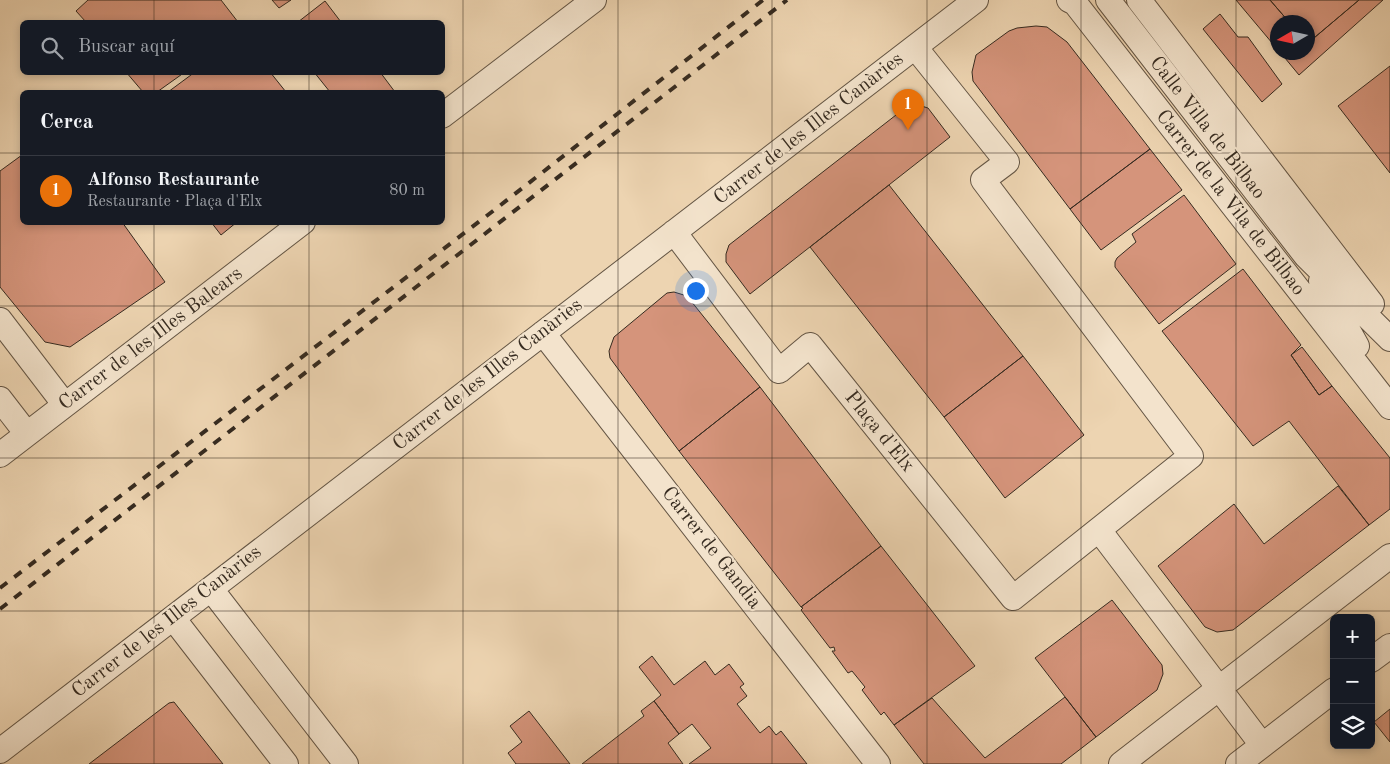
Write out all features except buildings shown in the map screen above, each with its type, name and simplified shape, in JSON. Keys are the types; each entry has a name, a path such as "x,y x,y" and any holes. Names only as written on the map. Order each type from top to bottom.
{"street":[{"path":"445,114 594,0"},
{"name":"Carrer de les Illes Canàries","path":"0,751 976,0"},
{"name":"Carrer de la Vila de Bilbao","path":"1069,0 1075,3 1390,406"},
{"name":"Calle Villa de Bilbao","path":"1108,0 1306,256 1390,340"},
{"path":"1139,0 1390,327"},
{"name":"Plaça d'Elx","path":"674,232 779,371 810,346 1013,598 1191,456 983,180 1008,162 915,48"},
{"name":"Carrer de les Illes Balears","path":"0,455 299,225"},
{"name":"Calle Villa de Bilbao","path":"1306,256 1390,406"},
{"path":"0,320 65,405"},
{"name":"Carrer de Gandia","path":"544,333 878,764"},
{"path":"0,399 27,434"},
{"path":"1099,530 1262,745"},
{"path":"1121,764 1390,556"},
{"path":"211,589 346,764"},
{"path":"173,618 286,764"},
{"path":"1372,659 1390,646"},
{"path":"1238,764 1330,693"}],"railway":[{"path":"0,588 493,211 763,0"},
{"path":"0,609 787,0"}],"place":[{"name":"Alfonso Restaurante","path":"908,130"}]}
